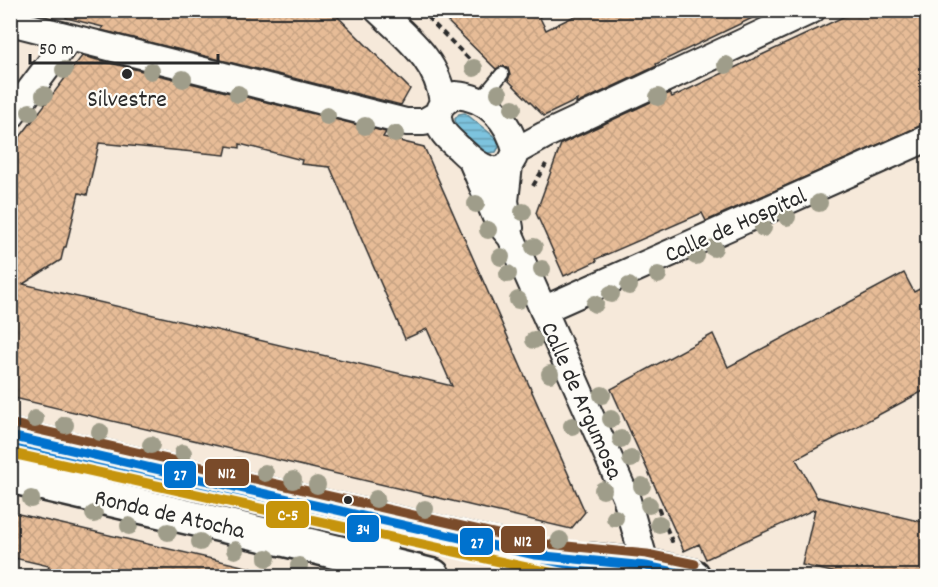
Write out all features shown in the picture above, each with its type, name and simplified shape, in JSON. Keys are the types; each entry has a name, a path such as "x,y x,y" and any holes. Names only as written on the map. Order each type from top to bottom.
{"main road":[{"name":"Ronda de Atocha","path":"10,436 534,555 610,576"},
{"name":"Ronda de Atocha","path":"10,476 379,570 434,576"},
{"name":"Ronda de Atocha","path":"534,555 646,566 693,576"}],"street":[{"path":"378,10 423,54 436,72 441,87 439,124 444,133 472,161 484,169 498,170 545,135 812,10"},
{"path":"10,22 406,122 424,122 455,95 469,96 492,86 513,135 513,158"},
{"path":"10,117 70,37"},
{"name":"Calle de Hospital","path":"543,310 927,138"},
{"name":"Calle de Argumosa","path":"511,237 505,201 513,158"},
{"name":"Calle de Argumosa","path":"472,161 498,222 511,237 626,497 646,566"},
{"path":"379,570 390,523"}],"path":[{"path":"420,10 492,86"}],"water":[{"path":"465,113 497,139 499,147 496,152 487,153 456,127 455,119 459,114"}],"building":[{"path":"67,10 331,10 410,89 401,105 101,30 103,27 66,18"},
{"path":"436,10 536,10 546,30 587,10 769,10 656,64 657,66 576,104 577,100 544,116 508,80 510,75 508,68 503,66 496,69"},
{"path":"858,10 927,10 927,123 706,221 702,213 596,259 597,261 564,276 536,213 561,144 670,93 672,97"},
{"path":"82,56 386,132 383,137 424,147 585,512 571,529 10,397 10,150","holes":["99,143 225,155 227,146 240,148 240,144 302,160 301,164 330,167 405,339 427,329 452,386 23,284 61,260 79,193 87,195"]},
{"path":"904,273 914,292 927,285 927,389 796,459 818,499 818,497 927,523 927,576 849,576 802,565 815,509 706,559 699,544 684,551 611,389 713,334 728,367"},
{"path":"10,512 251,568 250,576 46,576 49,566 10,557"}],"transit line":[{"name":"N12","path":"13,424 537,543 647,554 695,564"},
{"name":"27","path":"10,436 535,555 646,566 693,576"},
{"name":"34","path":"10,448 532,567 630,576"},
{"name":"C-5","path":"10,453 565,576"}],"place":[{"name":"Silvestre","path":"127,74"}]}
